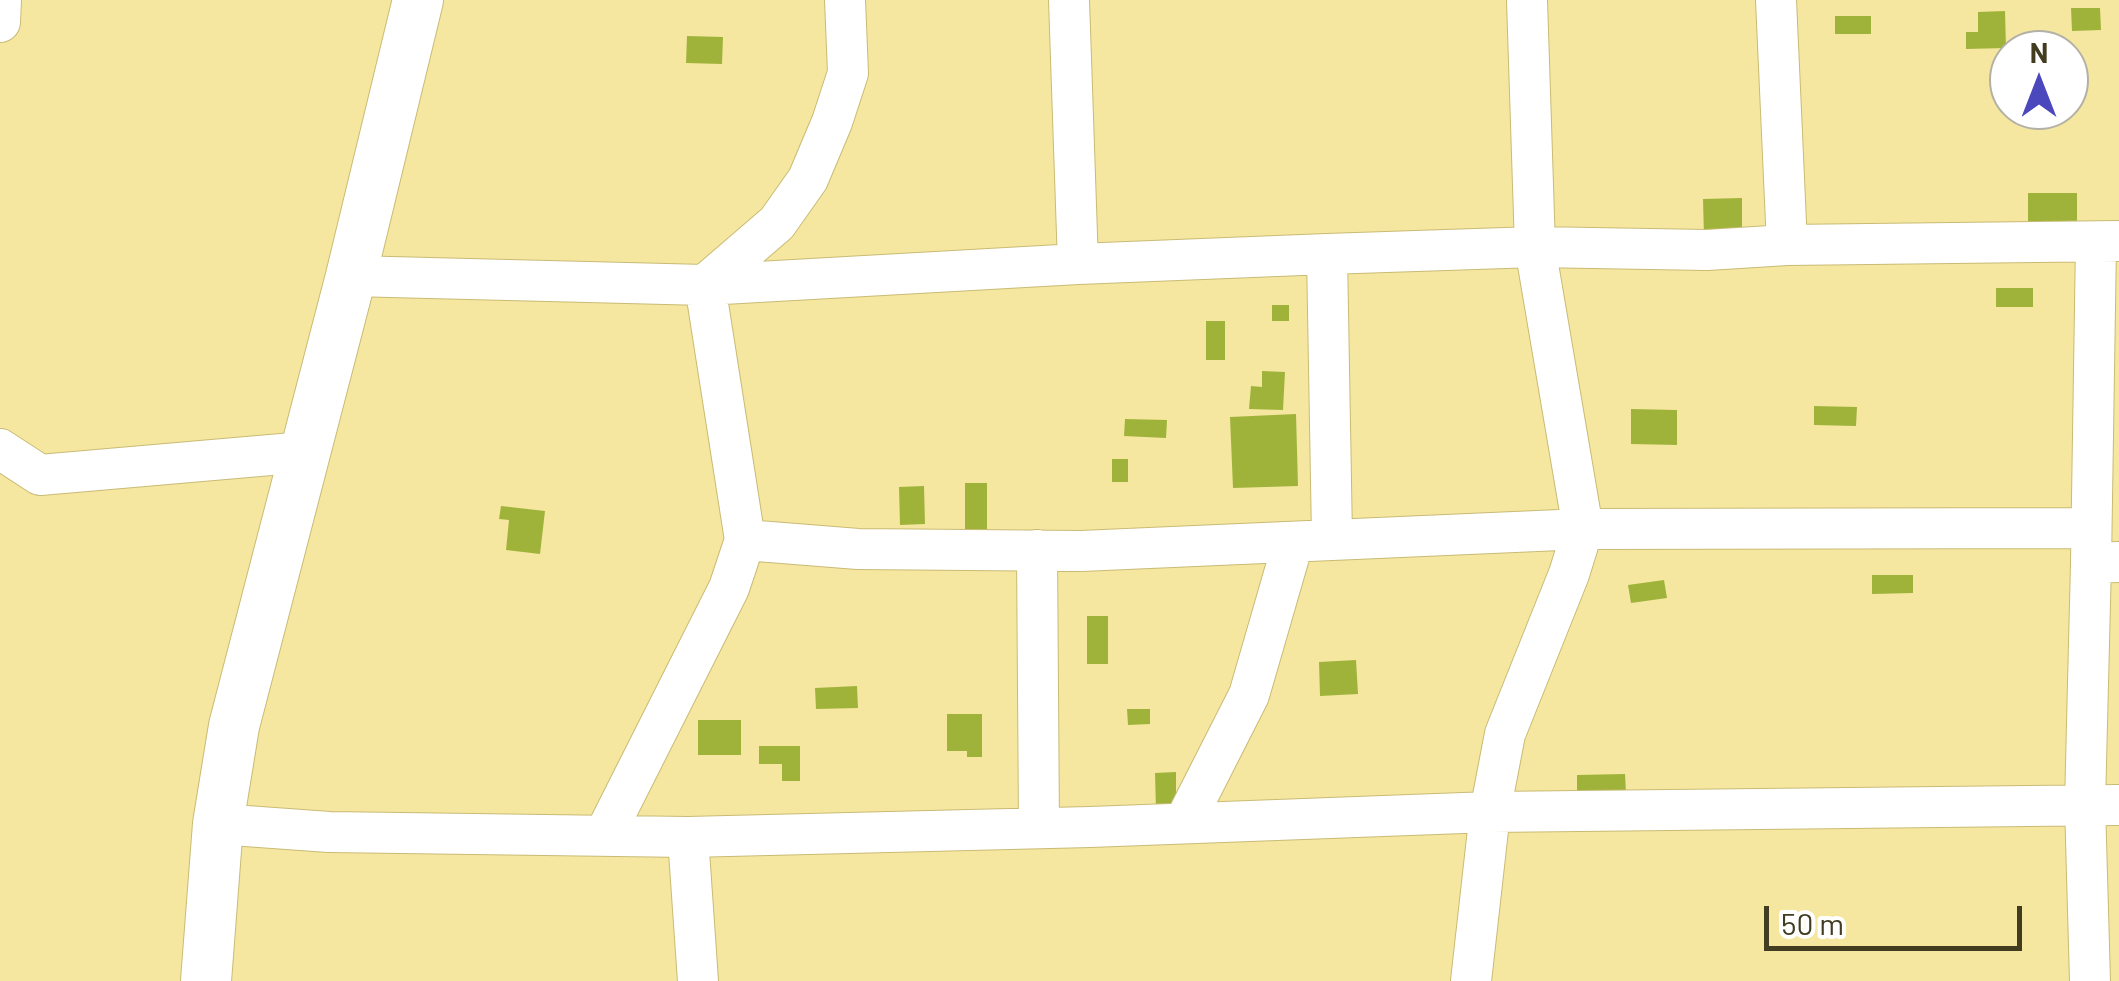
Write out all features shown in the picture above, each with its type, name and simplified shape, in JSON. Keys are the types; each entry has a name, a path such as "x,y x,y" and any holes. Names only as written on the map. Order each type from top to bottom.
{"street":[{"path":"0,22 2,0"},
{"path":"206,981 218,824 234,726 418,0"},
{"path":"705,285 777,223 808,179 848,73 844,0"},
{"path":"1069,0 1078,264"},
{"path":"1471,981 1490,812 1506,734 1569,574 1582,529 1535,248 1528,0"},
{"path":"1776,0 1788,245"},
{"path":"351,276 705,285 1327,254 2107,242 2100,551 2102,805 2090,981"},
{"path":"1184,823 1249,695 1312,540 1327,254"},
{"path":"604,836 730,588 744,540 705,285"},
{"path":"0,449 40,475 304,452"},
{"path":"744,540 858,548 1080,551 1582,529 2100,551"},
{"path":"1037,550 1039,828"},
{"path":"218,824 329,832 688,837 1490,812 2102,805"},
{"path":"688,837 698,981"}],"building":[{"path":"2071,8 2100,8 2101,30 2072,30"},
{"path":"2005,11 2006,30 1989,30 1989,48 1966,49 1966,32 1978,32 1978,12"},
{"path":"1835,16 1871,16 1871,34 1835,34"},
{"path":"687,36 723,37 722,64 686,63"},
{"path":"2028,193 2077,193 2077,226 2028,226"},
{"path":"1742,198 1742,235 1704,237 1703,199"},
{"path":"1996,288 2033,288 2033,307 1996,307"},
{"path":"1272,305 1289,305 1289,321 1272,321"},
{"path":"1206,321 1225,321 1225,360 1206,360"},
{"path":"1262,371 1285,372 1283,410 1249,409 1251,386 1262,387"},
{"path":"1814,406 1857,407 1856,426 1814,425"},
{"path":"1631,409 1677,410 1677,445 1631,444"},
{"path":"1296,414 1298,486 1233,488 1230,417"},
{"path":"1125,419 1167,420 1166,438 1124,436"},
{"path":"1112,459 1128,459 1128,482 1112,482"},
{"path":"965,483 987,483 987,531 965,531"},
{"path":"924,486 925,524 900,525 899,487"},
{"path":"501,506 545,511 540,554 506,550 509,520 499,519"},
{"path":"1872,575 1913,575 1913,593 1872,594"},
{"path":"1664,580 1667,598 1631,603 1628,585"},
{"path":"1087,616 1108,616 1108,664 1087,664"},
{"path":"1356,660 1358,694 1320,696 1319,662"},
{"path":"857,686 858,708 816,709 815,688"},
{"path":"1127,709 1150,709 1150,724 1128,725"},
{"path":"947,714 982,714 982,757 967,757 967,751 947,751"},
{"path":"698,720 741,720 741,755 698,755"},
{"path":"759,746 800,746 800,781 782,781 782,764 759,764"},
{"path":"1176,772 1176,810 1156,811 1155,773"},
{"path":"1625,774 1626,793 1577,795 1577,775"}]}
